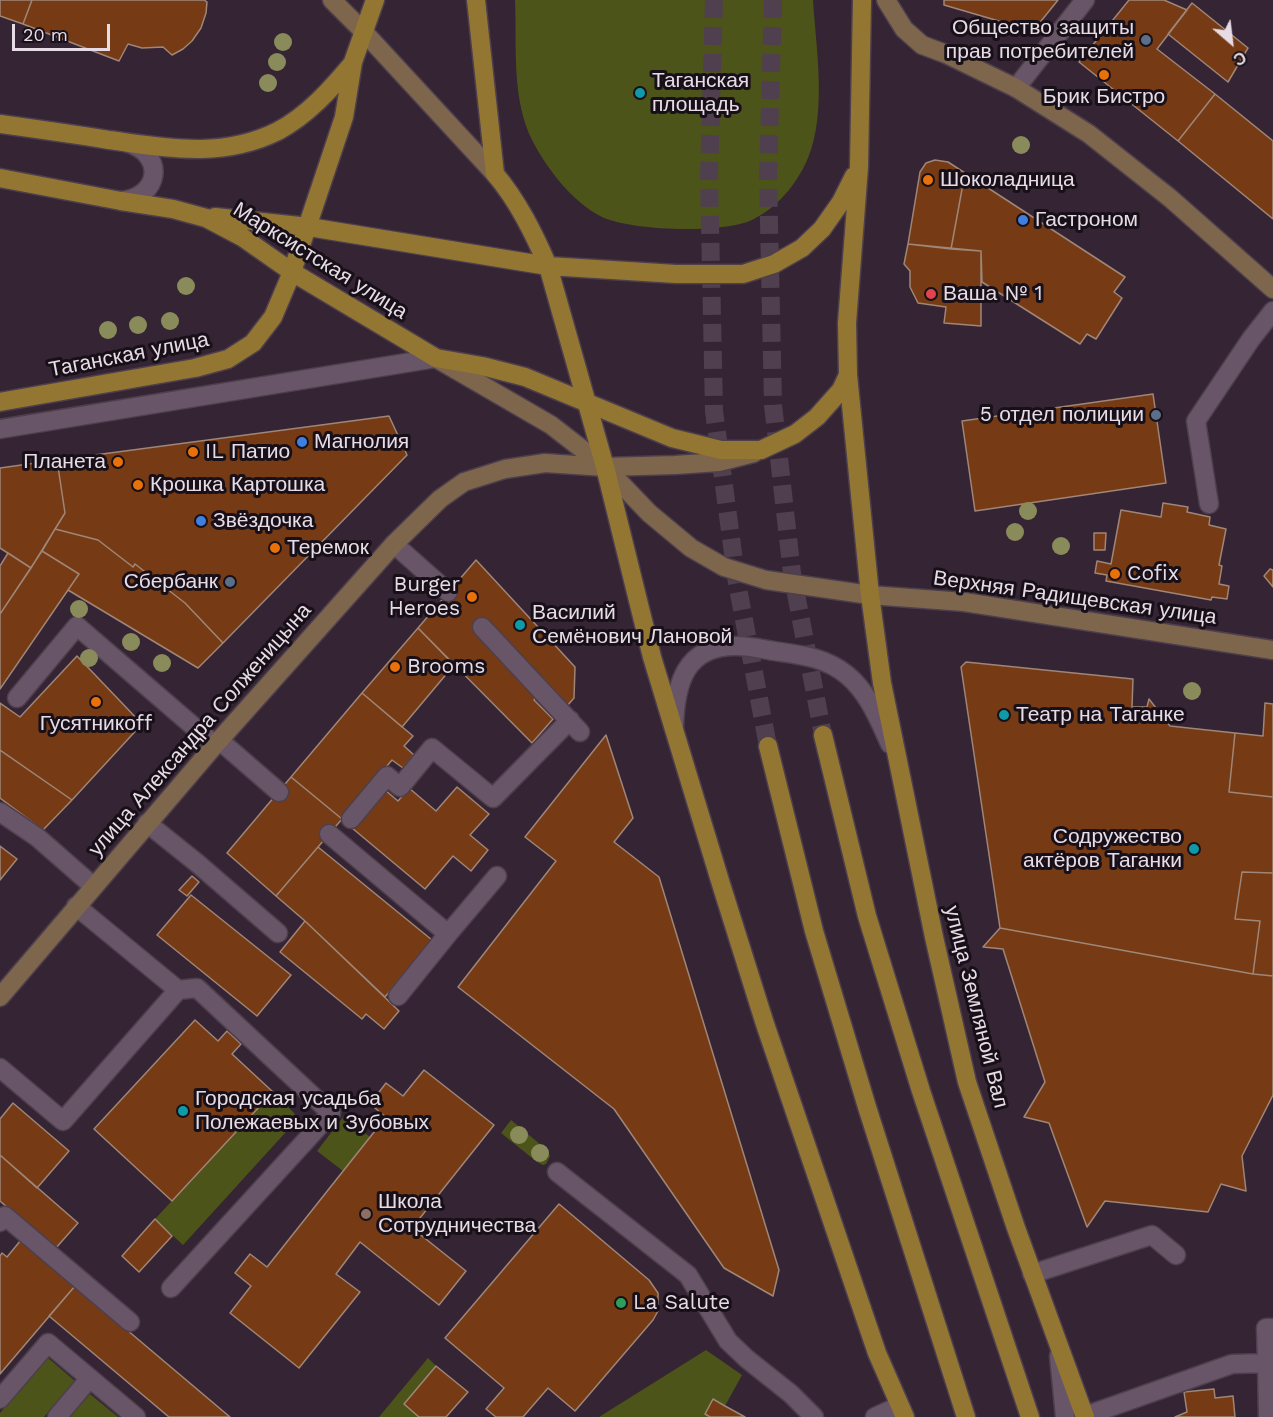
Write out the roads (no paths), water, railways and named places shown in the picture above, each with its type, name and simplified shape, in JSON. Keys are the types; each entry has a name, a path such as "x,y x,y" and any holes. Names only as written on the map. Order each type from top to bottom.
{"main road":[{"path":"332,0 507,188 537,241 548,266 605,467 652,657 765,1024 877,1353 902,1413"},
{"path":"292,272 344,117 354,62 375,0"},
{"path":"476,0 495,174"},
{"path":"862,0 859,166 847,323 848,375 870,595"},
{"path":"886,0 904,29 922,45 1016,88 1098,141 1170,198 1273,289"},
{"path":"0,124 178,150 213,150 244,144 279,130 321,100 354,62"},
{"path":"195,215 309,226 548,266 676,274 743,274 774,264 802,248 822,229 841,202 859,166"},
{"name":"Марксистская улица","path":"0,178 173,209 224,226 292,272 436,358"},
{"name":"Таганская улица","path":"0,402 195,368 228,359 253,343 273,317 292,272"},
{"path":"436,358 525,377 672,438 721,450 761,450 795,435 817,417 841,390 848,375"},
{"name":"Верхняя Радищевская улица","path":"436,358 551,425 605,467 649,513 691,548 724,567 765,580 870,595 964,602 1273,650"},
{"name":"улица Александра Солженицына","path":"0,997 217,742 394,544 440,499 464,482 505,468 545,463 605,467 719,462 761,450"},
{"name":"улица Земляной Вал","path":"870,595 882,683 934,937 968,1082 1032,1274 1085,1417"},
{"path":"823,735 867,916 921,1091 1030,1417"},
{"path":"768,746 814,931 867,1107 966,1417"}],"street":[{"path":"1016,88 1085,0"},
{"path":"121,201 132,200 142,195 150,186 154,175 153,164 148,154 139,146 128,142"},
{"path":"1209,504 1196,422 1251,339 1273,311"},
{"path":"0,429 436,358"},
{"path":"394,544 448,592"},
{"path":"17,698 77,626 279,792"},
{"path":"351,819 387,776 400,787 432,748 493,798 575,726 482,627"},
{"path":"674,728 679,686 688,665 702,654 717,647 738,646 814,657 833,665 849,676 860,689 878,716 899,762"},
{"path":"0,812 37,837 93,886"},
{"path":"147,824 197,863 278,933"},
{"path":"329,834 398,902 448,934"},
{"path":"398,996 497,876"},
{"path":"76,906 178,990"},
{"path":"0,1068 63,1121 178,990 197,988 331,1113 171,1288"},
{"path":"557,1172 687,1275 728,1341 791,1394 814,1417"},
{"path":"0,1222 5,1216 130,1322"},
{"path":"1032,1274 1152,1235 1176,1255"},
{"path":"1268,1417 1266,1328 1273,1328"},
{"path":"0,1399 48,1343 136,1417"},
{"path":"1059,1348 1065,1417"},
{"path":"1085,1417 1232,1364 1267,1363"},
{"path":"57,1417 90,1378"},
{"path":"875,1417 902,1413"}],"tunnel":[{"path":"714,0 709,177 714,411 737,583 768,746"},
{"path":"773,0 768,176 773,405 792,573 823,735"}],"place":[{"name":"Общество защиты прав потребителей","path":"1146,40"},
{"name":"Брик Бистро","path":"1104,75"},
{"name":"Таганская площадь","path":"640,93"},
{"name":"Шоколадница","path":"928,180"},
{"name":"Гастроном","path":"1023,220"},
{"name":"Ваша № 1","path":"931,294"},
{"name":"5 отдел полиции","path":"1156,415"},
{"name":"Магнолия","path":"302,442"},
{"name":"IL Патио","path":"193,452"},
{"name":"Планета","path":"118,462"},
{"name":"Крошка Картошка","path":"138,485"},
{"name":"Звёздочка","path":"201,521"},
{"name":"Теремок","path":"275,548"},
{"name":"Cofix","path":"1115,574"},
{"name":"Сбербанк","path":"230,582"},
{"name":"Burger Heroes","path":"472,597"},
{"name":"Василий Семёнович Лановой","path":"520,625"},
{"name":"Brooms","path":"395,667"},
{"name":"Гусятникоff","path":"96,702"},
{"name":"Театр на Таганке","path":"1004,715"},
{"name":"Содружество актёров Таганки","path":"1194,849"},
{"name":"Городская усадьба Полежаевых и Зубовых","path":"183,1111"},
{"name":"Школа Сотрудничества","path":"366,1214"},
{"name":"La Salute","path":"621,1303"}]}
